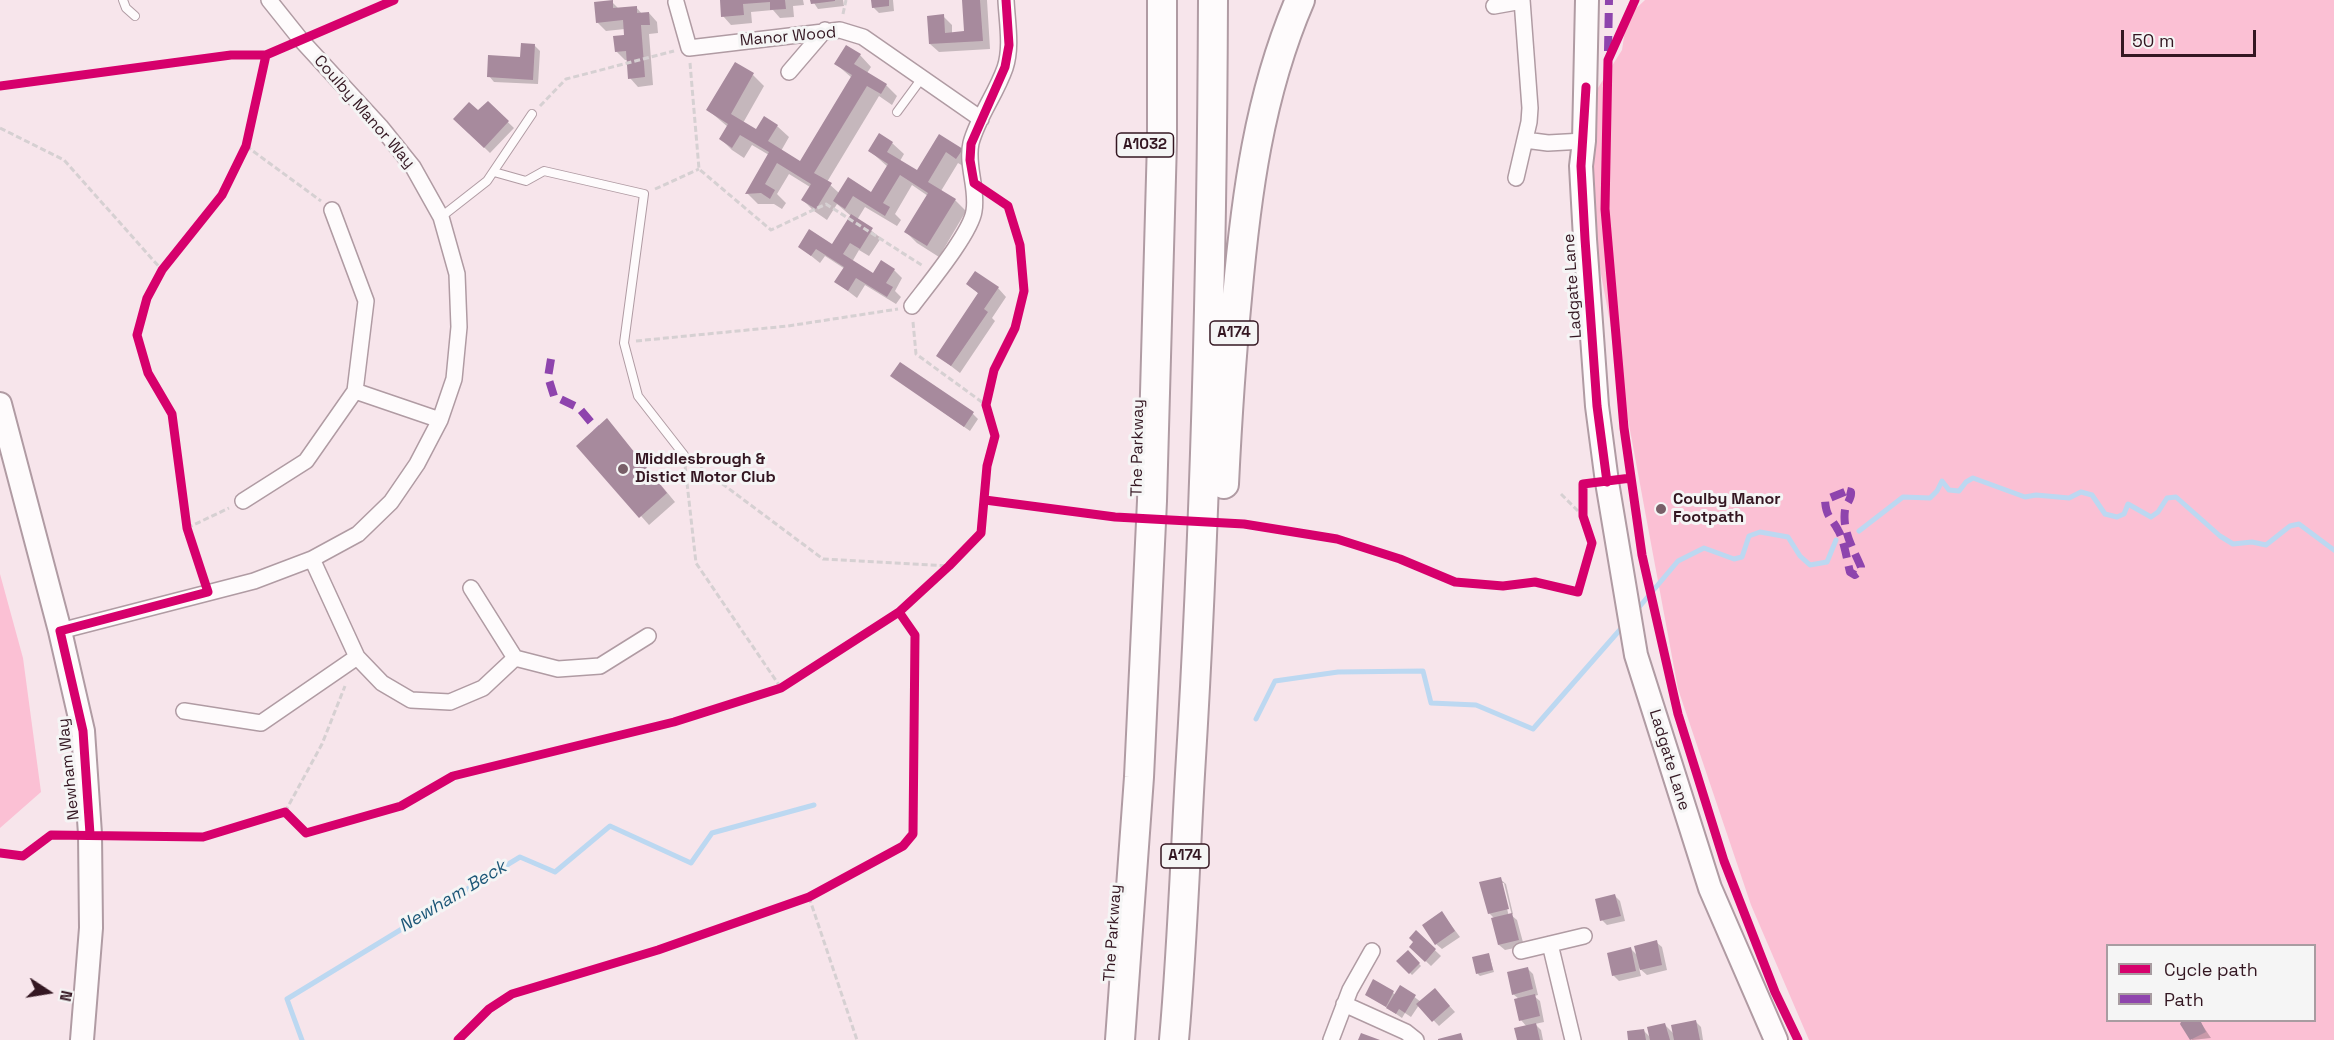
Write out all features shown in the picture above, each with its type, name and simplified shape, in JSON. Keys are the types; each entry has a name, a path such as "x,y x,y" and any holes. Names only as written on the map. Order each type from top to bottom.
{"highway":[{"name":"A1032","path":"1142,0 1144,132 1157,289"},
{"name":"The Parkway","path":"1120,1040 1139,777 1152,501 1162,141 1162,0"},
{"name":"A174","path":"1174,1040 1205,502 1213,207 1213,0"},
{"name":"A174","path":"1197,672 1221,556 1228,399 1244,218 1257,136 1273,71 1300,0"}],"main road":[{"name":"Ladgate Lane","path":"1587,0 1584,141 1581,166 1597,406 1636,655 1710,888 1776,1040"},
{"name":"Newham Way","path":"0,404 60,631 83,732 90,834 91,928 82,1040"}],"street":[{"name":"Coulby Manor Way","path":"60,631 254,581 312,559 358,534 391,502 417,464 440,420 454,379 459,327 457,274 441,218 413,167 380,126 301,40 269,0"},
{"path":"912,306 968,229 974,212 971,144 1005,67 1009,45 1005,0"},
{"path":"1494,6 1522,1 1530,108 1516,178"},
{"path":"676,2 689,48"},
{"path":"789,72 825,30"},
{"name":"Manor Wood","path":"689,48 840,30 863,37 981,119"},
{"path":"1525,140 1548,143 1584,141"},
{"path":"243,501 306,461 355,391 366,301 332,210"},
{"path":"355,391 440,420"},
{"path":"312,559 357,657 382,683 411,700 450,702 483,688 515,658"},
{"path":"471,588 515,658 558,669 600,666 648,636"},
{"path":"184,711 261,723 357,657"},
{"path":"1521,951 1584,936"},
{"path":"1550,944 1573,1040"},
{"path":"1331,1040 1344,1004 1372,951"},
{"path":"1344,1004 1406,1032 1416,1040"}],"lane":[{"path":"123,0 126,8 135,16"},
{"path":"897,112 922,78"},
{"path":"441,218 487,181 532,114"},
{"path":"494,171 526,181 544,171 644,194 624,343 638,396 684,455"}],"path":[{"path":"532,114 566,80 689,48 699,169 771,230 826,204 935,274"},
{"path":"0,128 64,160 160,275 169,262"},
{"path":"241,156 249,135"},
{"path":"246,146 332,210"},
{"path":"644,194 699,169"},
{"path":"624,343 788,326 912,306 916,354 986,405"},
{"path":"989,393 986,405 989,415"},
{"path":"684,455 823,560 949,566"},
{"path":"684,455 696,563 781,688"},
{"path":"1561,494 1585,520"},
{"path":"187,528 243,501"},
{"path":"1583,505 1585,520"},
{"path":"186,517 191,539"},
{"path":"941,574 957,558"},
{"path":"275,816 288,816 322,744 357,657"},
{"path":"770,692 791,682"},
{"path":"799,901 819,892"},
{"path":"809,897 857,1040"}],"shaded area":[{"path":"1645,0 2334,0 2334,1040 1809,1040 1751,905 1678,689 1581,166 1596,91 1622,50 1627,17"},
{"path":"0,574 23,658 41,792 0,828"}],"building":[{"path":"613,0 613,8 637,6 637,13 649,12 650,25 641,25 645,77 628,79 626,51 615,52 613,36 624,35 623,20 596,23 594,2"},
{"path":"720,0 770,0 770,2 743,4 744,15 721,17"},
{"path":"770,0 785,0 786,9 770,10"},
{"path":"810,0 835,0 835,1 811,4"},
{"path":"871,0 889,0 889,6 872,8"},
{"path":"962,0 980,0 983,41 929,44 927,16 944,14 945,33 964,31"},
{"path":"521,43 535,44 533,80 487,77 488,55 520,57"},
{"path":"846,45 861,54 854,64 887,84 881,94 867,86 814,173 832,183 816,209 801,200 811,184 777,163 765,184 775,190 770,199 761,193 745,194 769,152 740,135 732,148 719,139 728,124 706,110 735,62 754,73 731,114 756,129 764,116 778,125 768,141 800,161 852,75 834,64"},
{"path":"488,101 509,121 484,148 453,119 469,102 478,110"},
{"path":"879,133 893,142 887,152 917,170 939,134 963,149 956,159 946,152 928,182 956,199 927,246 904,232 928,193 900,175 883,203 890,207 885,216 853,196 845,209 833,201 848,177 871,192 888,164 868,151"},
{"path":"851,214 873,228 860,249 850,243 843,254 873,273 881,260 895,269 886,283 893,287 887,297 856,278 848,291 834,282 844,267 816,249 811,256 798,247 809,229 832,244"},
{"path":"975,271 999,287 984,309 988,312 951,366 936,356 978,293 966,284"},
{"path":"900,362 974,412 964,427 890,376"},
{"name":"Middlesbrough & Distict Motor Club","path":"607,418 667,493 639,518 576,446"},
{"path":"1501,877 1509,909 1488,914 1479,882"},
{"path":"1615,894 1621,916 1600,921 1595,899"},
{"path":"1442,911 1455,931 1435,945 1422,925"},
{"path":"1512,913 1519,940 1498,945 1491,918"},
{"path":"1416,930 1436,949 1425,962 1409,947 1413,942 1409,938"},
{"path":"1657,940 1662,965 1640,970 1634,946"},
{"path":"1631,947 1636,971 1612,976 1607,953"},
{"path":"1408,950 1420,963 1409,974 1396,961"},
{"path":"1489,953 1493,970 1476,974 1472,957"},
{"path":"1528,967 1533,989 1512,995 1507,972"},
{"path":"1373,979 1394,991 1386,1007 1365,995"},
{"path":"1400,985 1416,995 1405,1013 1399,1009 1396,1014 1386,1008"},
{"path":"1435,988 1450,1006 1432,1022 1416,1004"},
{"path":"1535,994 1540,1016 1519,1021 1514,999"},
{"path":"1696,1020 1700,1040 1674,1040 1671,1025"},
{"path":"2181,1022 2201,1022 2206,1032 2190,1040"},
{"path":"1536,1023 1540,1040 1517,1040 1514,1028"},
{"path":"1665,1023 1670,1040 1650,1040 1647,1027"},
{"path":"1644,1029 1646,1040 1628,1040 1627,1031"},
{"path":"1361,1033 1380,1040 1358,1040"},
{"path":"1461,1033 1463,1040 1438,1040 1438,1039"}],"waterway":[{"name":"Newham Beck","path":"1859,531 1903,497 1930,498 1942,481 1949,490 1959,491 1966,482 1973,478 2025,497 2036,495 2069,498 2081,492 2092,495 2105,514 2117,517 2124,514 2128,504 2151,517 2158,512 2167,498 2176,497 2220,536 2233,544 2252,542 2266,545 2290,526 2299,524 2334,550"},
{"path":"1635,612 1678,561 1704,548 1734,559 1742,557 1749,536 1760,532 1788,537 1800,556 1810,565 1827,562 1836,540"},
{"path":"1256,719 1275,681 1338,672 1423,671 1431,703 1476,705 1533,729 1625,624"},
{"name":"Newham Beck","path":"302,1040 287,999 520,857 555,872 610,826 691,863 712,833 814,805"}],"marked path":[{"path":"1608,51 1609,0"},
{"path":"551,359 548,377 554,396 579,408 596,428"},
{"path":"1847,491 1851,494 1845,510 1845,525 1861,567 1861,571 1855,575 1850,572 1842,539 1828,514 1825,500 1847,491"}],"cycle path":[{"path":"0,86 231,55 266,55 394,0"},
{"path":"0,853 23,856 51,835 203,837 285,812 306,833 401,806 453,776 674,722 781,688 899,612 981,533 987,466 995,436 986,405 994,370 1015,328 1024,291 1020,245 1008,206 974,183 970,160 971,144 1005,67 1009,45 1006,0"},
{"path":"1635,0 1608,60 1605,209 1624,428 1642,555 1678,714 1724,861 1775,992 1798,1040"},
{"path":"90,834 83,731 60,631 208,592 187,528 172,414 148,373 137,335 147,298 162,270 222,195 246,146 266,55"},
{"path":"1586,87 1581,166 1597,406 1607,482"},
{"path":"985,500 1115,517 1244,524 1337,539 1400,559 1455,582 1503,586 1535,582 1578,592 1592,543 1583,516 1583,484 1631,478"},
{"path":"458,1040 489,1009 512,994 658,950 809,897 903,846 913,834 915,635 899,612"}],"place":[{"name":"Middlesbrough & Distict Motor Club","path":"623,469"},
{"name":"Coulby Manor Footpath","path":"1661,509"}]}
